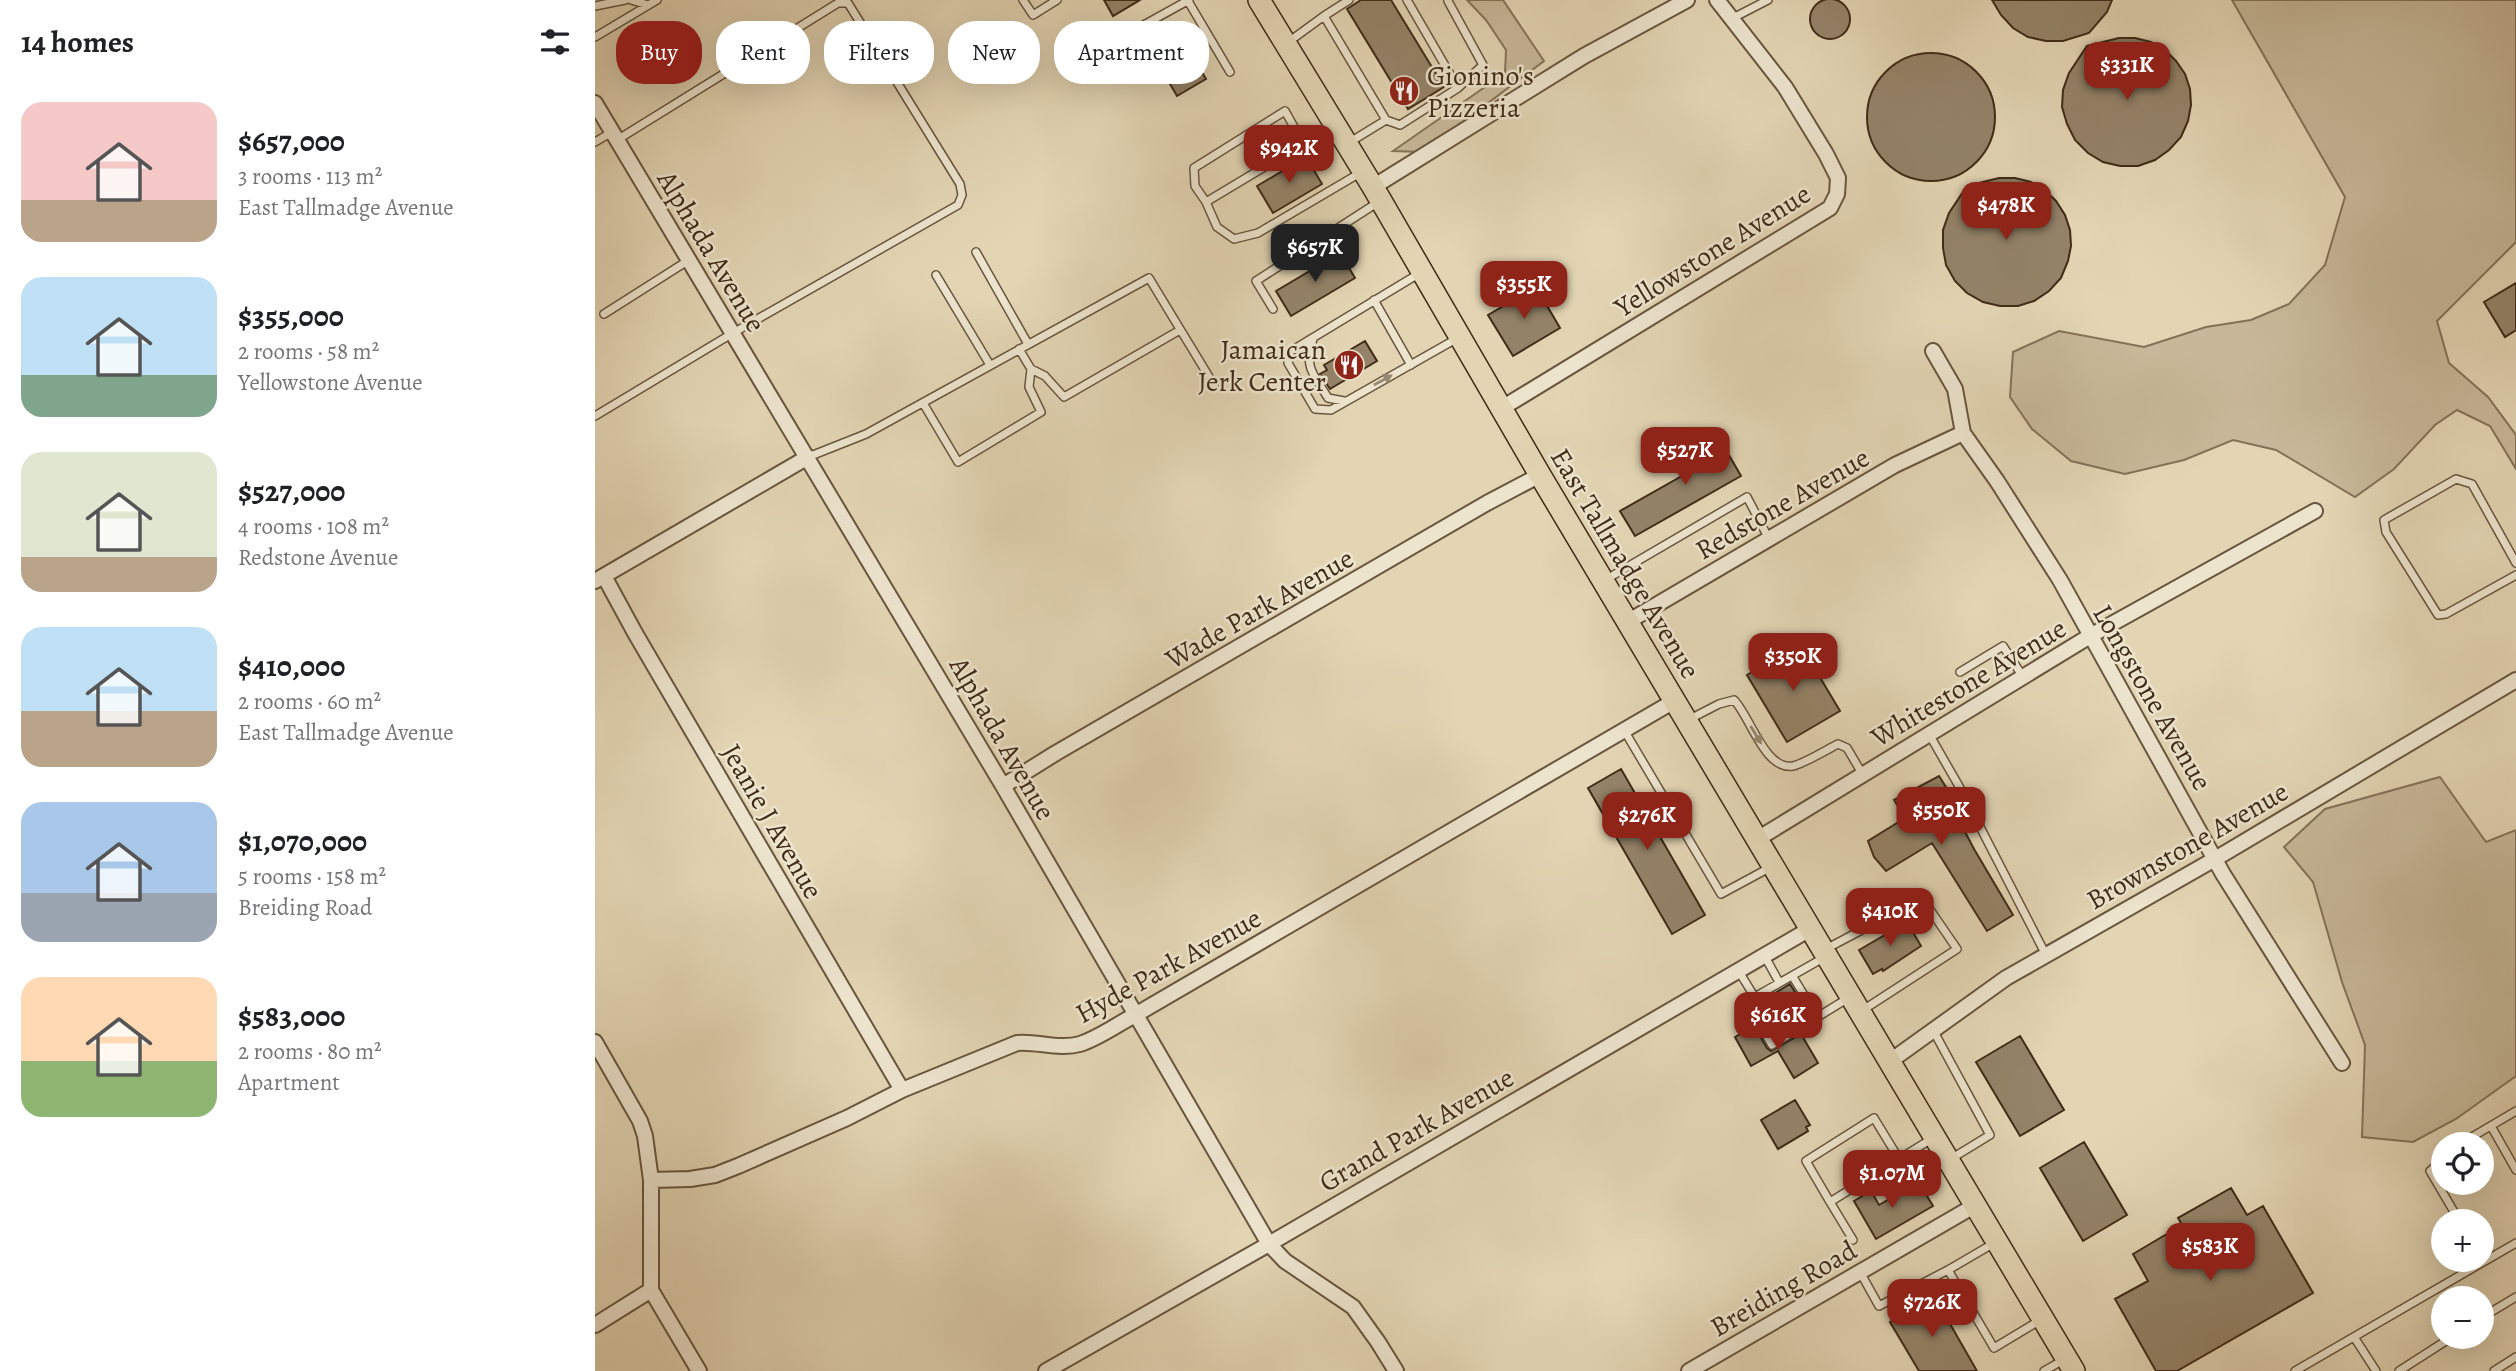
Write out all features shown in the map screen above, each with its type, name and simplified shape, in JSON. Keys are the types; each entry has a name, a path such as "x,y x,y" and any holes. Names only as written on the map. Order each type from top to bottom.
{"main road":[{"name":"East Tallmadge Avenue","path":"1259,0 1759,838 1824,954 1974,1206 2071,1364"}],"street":[{"path":"1372,186 1584,56 1687,0"},
{"path":"1717,0 1731,19"},
{"name":"Yellowstone Avenue","path":"1502,408 1830,208 1836,194 1838,178 1809,124 1785,87 1731,19"},
{"name":"Alphada Avenue","path":"595,103 1003,786 1269,1244 1285,1261 1353,1307 1396,1371"},
{"name":"Longstone Avenue","path":"1933,351 1955,389 1963,433 2060,580 2215,859 2342,1063"},
{"name":"Redstone Avenue","path":"1629,621 1895,465 1963,433"},
{"path":"600,578 808,457"},
{"name":"Wade Park Avenue","path":"1003,786 1540,475"},
{"name":"Whitestone Avenue","path":"1759,838 2089,636 2315,511"},
{"name":"Jeanie J Avenue","path":"600,578 902,1090"},
{"name":"Brownstone Avenue","path":"1889,1062 2006,978 2215,859 2516,680"},
{"name":"Hyde Park Avenue","path":"651,1180 715,1175 847,1118 902,1090 1017,1043 1065,1046 1079,1044 1135,1015 1676,700"},
{"name":"Grand Park Avenue","path":"1046,1371 1811,929"},
{"path":"595,1042 640,1121 649,1152 651,1290 699,1371"},
{"name":"Breiding Road","path":"1689,1371 1974,1206"},
{"path":"595,1325 651,1290"}],"lane":[{"path":"595,6 625,0"},
{"path":"631,0 648,5"},
{"path":"595,37 657,0"},
{"path":"1023,0 1033,15 1057,0"},
{"path":"1151,21 1189,0 1230,72"},
{"path":"1286,44 1349,0"},
{"path":"1406,0 1458,88"},
{"path":"1731,19 1768,0"},
{"path":"1324,16 1386,120 1400,125 1458,88 1483,65 1448,1"},
{"path":"595,142 615,136 844,2 848,3 960,184 962,195 958,205 733,333 595,416"},
{"path":"1303,143 1285,111 1194,168 1195,186 1206,202 1217,227 1234,239 1258,233 1372,186"},
{"path":"1347,144 1386,120"},
{"path":"1206,202 1335,124"},
{"path":"1273,309 1256,281 1372,186"},
{"path":"976,252 1028,344"},
{"path":"604,314 689,260"},
{"path":"1423,272 1291,351 1288,363 1315,409 1331,410 1460,336"},
{"path":"936,275 991,365"},
{"path":"808,457 866,434 1149,278 1213,385"},
{"path":"1374,300 1411,365"},
{"path":"1019,349 1031,369 1045,376 1064,397 1180,330"},
{"path":"1313,338 1307,358 1311,368 1328,398 1346,401"},
{"path":"923,403 958,463 1041,412 1029,387 1031,369"},
{"path":"2516,563 2472,484 2456,479 2384,520 2386,532 2438,615 2446,614 2516,575"},
{"path":"1605,581 1747,497 1769,539"},
{"path":"1960,672 2003,646 2023,677"},
{"path":"1688,720 1719,704 1734,700 1769,756 1781,765 1794,766 1838,744 1847,748 1863,775"},
{"path":"1624,730 1721,894 1774,865"},
{"path":"1929,734 1960,788 2046,955"},
{"path":"1922,898 1957,949 1855,1004 1796,1028 1772,1045 1746,1002 1754,996 1773,990 1779,982 1793,976 1824,954 1922,898"},
{"path":"1763,955 1779,982"},
{"path":"1738,970 1754,996"},
{"path":"1793,976 1818,1018"},
{"path":"1933,1030 1990,1135 1948,1161"},
{"path":"2481,1132 2516,1111"},
{"path":"1853,1240 1806,1161 1874,1118 1899,1159"},
{"path":"2491,1126 2516,1170"},
{"path":"1830,1202 1934,1137"},
{"path":"1860,1272 1878,1306 1996,1242"},
{"path":"2494,1254 2516,1243"},
{"path":"1948,1270 1994,1348 2043,1319"},
{"path":"2295,1371 2463,1272"},
{"path":"2494,1310 2516,1297"},
{"path":"2354,1337 2376,1371"},
{"path":"2399,1371 2433,1349"},
{"path":"2494,1371 2516,1357"},
{"path":"2044,1371 2071,1364"}],"shaded area":[{"path":"1467,0 1503,0 1544,61 1423,152 1393,151 1505,73 1506,50 1486,20"},
{"path":"2232,0 2516,0 2516,242 2437,321 2449,363 2488,397 2516,435 2516,469 2490,426 2457,410 2435,425 2394,469 2355,497 2276,450 2233,440 2184,460 2125,474 2071,461 2032,429 2010,397 2013,352 2059,331 2144,347 2206,327 2251,320 2289,304 2325,265 2345,197"},
{"path":"2440,777 2486,842 2516,830 2516,1076 2456,1119 2413,1142 2362,1137 2365,1045 2342,982 2313,882 2284,847 2325,809"}],"building":[{"path":"1830,-1 1844,5 1850,19 1844,33 1830,39 1816,33 1810,19 1816,5"},
{"path":"1104,0 1140,0 1113,16"},
{"path":"1361,0 1391,0 1444,87 1408,109 1347,9"},
{"path":"1992,0 2112,0 2107,12 2089,33 2063,41 2046,41 2028,37 2013,28"},
{"path":"2119,38 2151,42 2165,50 2185,74 2190,89 2188,121 2181,137 2155,160 2138,166 2103,162 2088,153 2075,140 2062,107 2063,90 2069,73 2087,46"},
{"path":"1931,53 1956,58 1976,72 1990,92 1995,117 1990,142 1976,162 1956,176 1931,181 1906,176 1886,162 1872,142 1867,117 1872,92 1886,72 1906,58"},
{"path":"1170,84 1197,84 1177,96"},
{"path":"1306,157 1322,184 1273,213 1257,186"},
{"path":"1999,178 2031,182 2045,190 2065,215 2070,230 2071,246 2061,278 2049,291 2034,301 2018,306 1983,302 1967,293 1955,281 1946,265 1943,248 1943,230 1949,213 1967,186"},
{"path":"1340,253 1355,278 1291,316 1276,291"},
{"path":"2516,283 2516,330 2505,337 2484,302"},
{"path":"1536,287 1560,328 1513,356 1488,315"},
{"path":"1365,341 1377,361 1330,389 1320,374 1327,370 1324,365"},
{"path":"1715,431 1741,476 1635,536 1620,511 1703,464 1692,445"},
{"path":"1800,644 1840,711 1787,742 1747,675"},
{"path":"1621,769 1705,915 1672,934 1588,788"},
{"path":"1939,776 1968,822 1962,826 2013,915 1987,931 1932,843 1886,871 1874,857 1868,841 1905,818 1894,800"},
{"path":"1907,922 1921,946 1883,971 1882,969 1873,974 1859,950"},
{"path":"1790,984 1809,1015 1774,1037 1756,1005"},
{"path":"1754,1026 1771,1051 1801,1034 1818,1063 1794,1078 1778,1051 1751,1066 1735,1037"},
{"path":"2020,1036 2064,1110 2020,1136 1976,1062"},
{"path":"1795,1100 1810,1125 1806,1127 1808,1131 1778,1149 1761,1120"},
{"path":"2084,1142 2127,1215 2083,1241 2040,1168"},
{"path":"1915,1184 1920,1193 1924,1191 1933,1206 1876,1239 1854,1201 1871,1191 1879,1205"},
{"path":"2231,1188 2247,1215 2263,1206 2313,1293 2177,1371 2156,1371 2115,1299 2148,1281 2133,1254 2182,1225 2178,1218"},
{"path":"1934,1296 1977,1371 1919,1371 1890,1322"}],"place":[{"name":"Gionino's Pizzeria","path":"1404,91"},
{"name":"Jamaican Jerk Center","path":"1349,365"}]}
